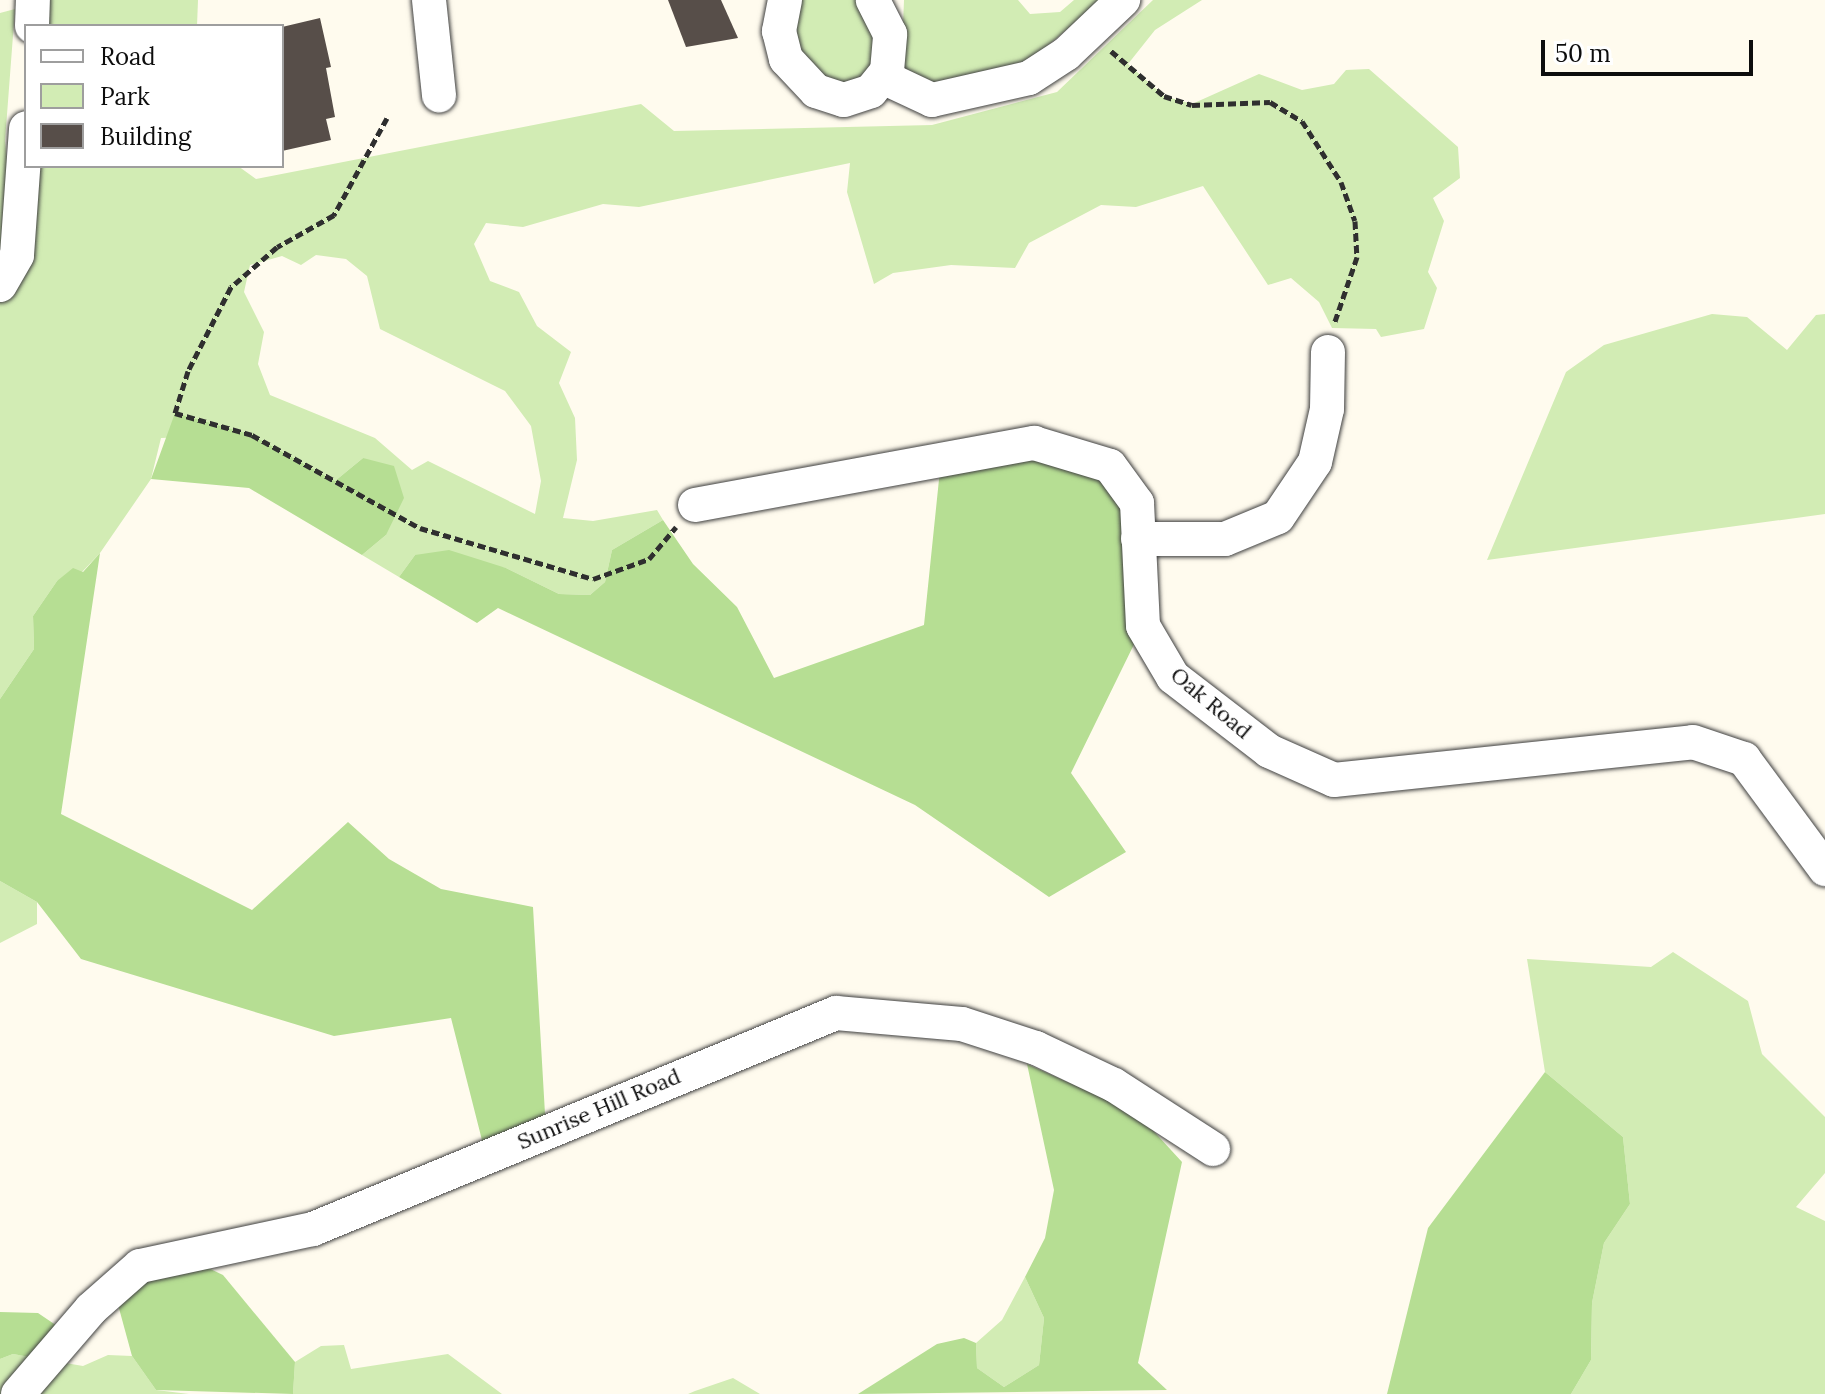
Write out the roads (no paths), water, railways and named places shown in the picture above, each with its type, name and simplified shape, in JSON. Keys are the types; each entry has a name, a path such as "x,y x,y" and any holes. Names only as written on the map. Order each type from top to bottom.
{"street":[{"path":"32,24 33,0"},
{"path":"429,0 439,95"},
{"path":"785,0 782,50 809,86 844,100 866,94 885,78 890,34 873,0"},
{"path":"885,78 916,98 958,98 1043,71 1123,0"},
{"path":"0,285 17,255 24,156"},
{"path":"1138,539 1225,539 1278,517 1315,462 1327,409 1328,352"},
{"name":"Oak Road","path":"695,505 1034,443 1110,466 1137,503 1143,626 1173,677 1269,751 1334,780 1693,742 1744,759 1825,869"},
{"name":"Sunrise Hill Road","path":"18,1394 91,1309 140,1266 313,1229 836,1013 962,1024 1036,1048 1114,1085 1213,1149"}]}
